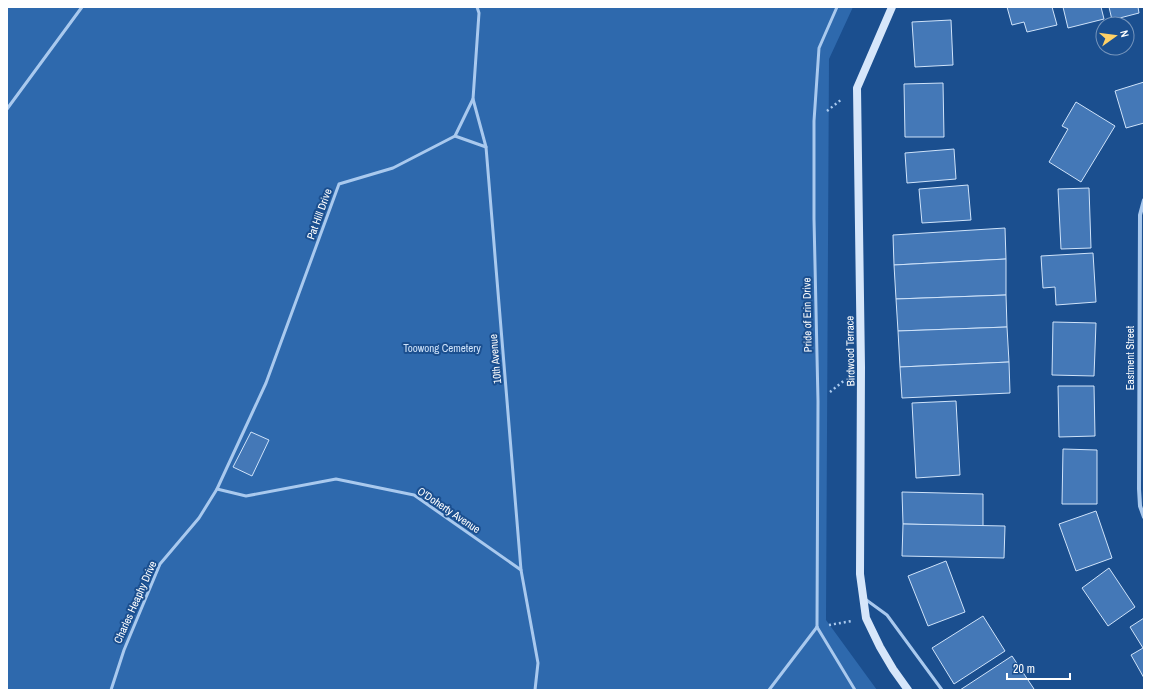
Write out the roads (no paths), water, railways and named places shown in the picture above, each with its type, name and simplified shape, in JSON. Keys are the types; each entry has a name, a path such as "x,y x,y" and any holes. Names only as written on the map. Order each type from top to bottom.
{"main road":[{"name":"Birdwood Terrace","path":"892,7 857,88 862,367 860,574 866,618 880,647 908,690"}],"street":[{"name":"Eastment Street","path":"1144,200 1140,216 1139,473 1140,506 1144,517"}],"lane":[{"path":"7,109 82,7"},
{"path":"477,7 478,13 473,99 455,136 486,147"},
{"name":"Pride of Erin Drive","path":"817,627 818,402 814,219 814,121 819,48 837,7"},
{"name":"10th Avenue","path":"473,99 486,147 521,570"},
{"name":"Pat Hill Drive","path":"217,489 266,383 339,184 393,168 455,136"},
{"name":"O'Doherty Avenue","path":"217,489 246,496 336,479 414,495 521,570"},
{"name":"Charles Heaphy Drive","path":"111,690 124,650 160,564 199,518 217,489"},
{"path":"521,570 538,664 535,690"},
{"path":"863,598 887,616 942,690"},
{"path":"769,690 817,627 855,690"}],"park label":[{"name":"Toowong Cemetery","path":"442,348"}]}
